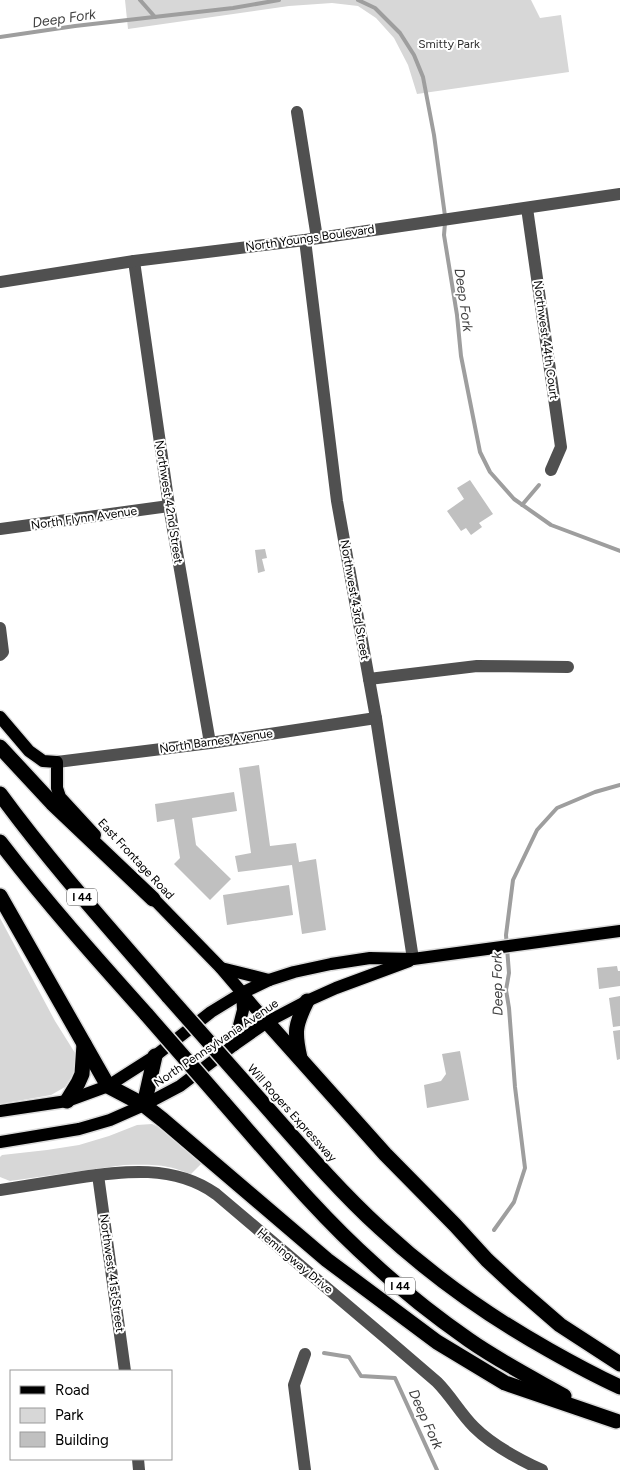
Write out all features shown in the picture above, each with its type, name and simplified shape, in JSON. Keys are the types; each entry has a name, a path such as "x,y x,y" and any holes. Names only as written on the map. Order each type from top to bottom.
{"highway":[{"path":"0,747 52,803 154,899"},
{"name":"Will Rogers Expressway","path":"0,794 86,901 246,1084 338,1187 380,1228 431,1272 509,1327 563,1358 620,1387"},
{"name":"I 44","path":"0,842 70,928 304,1194 374,1264 415,1299 469,1340 564,1396 618,1422"},
{"path":"0,896 108,1086 144,1105 327,1260 438,1342 505,1383 618,1422"},
{"path":"300,1059 296,1034 297,1021 307,1001"},
{"path":"267,1022 385,1154 488,1260 560,1325 620,1364"},
{"path":"67,1101 82,1074 84,1044"},
{"path":"144,1105 155,1056"}],"main road":[{"path":"0,716 29,751 43,760 56,762"},
{"name":"East Frontage Road","path":"56,762 57,788 60,797 220,968 267,1022"},
{"name":"North Pennsylvania Avenue","path":"0,1111 67,1101 108,1086 155,1056 211,1012 242,993 269,980 294,972 370,958 413,959 620,931"},
{"name":"North Pennsylvania Avenue","path":"0,1142 79,1130 110,1120 144,1105 180,1086 267,1022 336,988 413,959"},
{"path":"220,968 269,980"},
{"path":"234,1045 242,1010 242,993"}],"street":[{"name":"Northwest 43rd Street","path":"297,112 337,501 376,718 413,959"},
{"name":"North Youngs Boulevard","path":"0,282 134,261 311,239 431,220 620,194"},
{"name":"Northwest 44th Court","path":"527,208 561,447 551,470"},
{"name":"Northwest 42nd Street","path":"134,261 169,506 210,742"},
{"name":"North Flynn Avenue","path":"0,529 169,506"},
{"path":"0,628 3,652 0,655"},
{"path":"369,679 477,666 568,667"},
{"name":"North Barnes Avenue","path":"56,762 376,718"},
{"name":"Hemingway Drive","path":"0,1190 134,1171 157,1172 193,1181 210,1190 320,1281 437,1382 481,1434 501,1448 542,1470"},
{"name":"Northwest 41st Street","path":"98,1175 125,1370"},
{"path":"305,1354 294,1385 305,1470"}],"green space":[{"name":"Smitty Park","path":"125,0 531,0 540,18 561,15 569,72 417,94 408,65 394,38 376,18 358,6 332,3 289,6 128,29"},
{"path":"0,918 55,1021 75,1053 75,1071 65,1087 51,1095 0,1104"},
{"path":"152,1124 165,1130 202,1163 191,1174 163,1166 124,1165 10,1181 0,1177 0,1157 2,1155 79,1145 137,1125"}],"building":[{"path":"470,480 493,514 479,523 482,527 471,535 466,528 461,531 447,511 464,499 457,488"},
{"path":"265,549 267,558 262,559 265,571 258,573 255,550"},
{"path":"259,765 270,846 296,843 299,862 316,859 326,930 302,934 292,865 238,872 235,856 251,853 239,768"},
{"path":"234,792 237,811 192,818 196,845 231,879 210,900 174,864 180,858 174,819 157,822 155,804"},
{"path":"289,885 293,915 227,925 223,895"},
{"path":"617,966 618,971 620,971 620,986 599,989 597,968"},
{"path":"620,996 620,1026 613,1027 609,998"},
{"path":"620,1030 620,1059 617,1060 613,1031"},
{"path":"460,1051 469,1100 427,1108 424,1085 441,1081 446,1074 442,1054"}],"waterway":[{"path":"140,0 155,17"},
{"name":"Deep Fork","path":"0,37 75,26 233,8 279,0"},
{"name":"Deep Fork","path":"358,0 375,8 400,33 414,55 423,77 434,135 445,216"},
{"name":"Deep Fork","path":"445,223 444,235 457,315 461,356 480,452 490,472 514,499 551,525 620,551"},
{"path":"522,505 539,485"},
{"name":"Deep Fork","path":"494,1230 514,1202 525,1168 506,990 509,973 506,935 513,880 537,830 557,808 595,792 620,785"},
{"name":"Deep Fork","path":"324,1353 349,1357 361,1376 395,1378 437,1470"}]}
